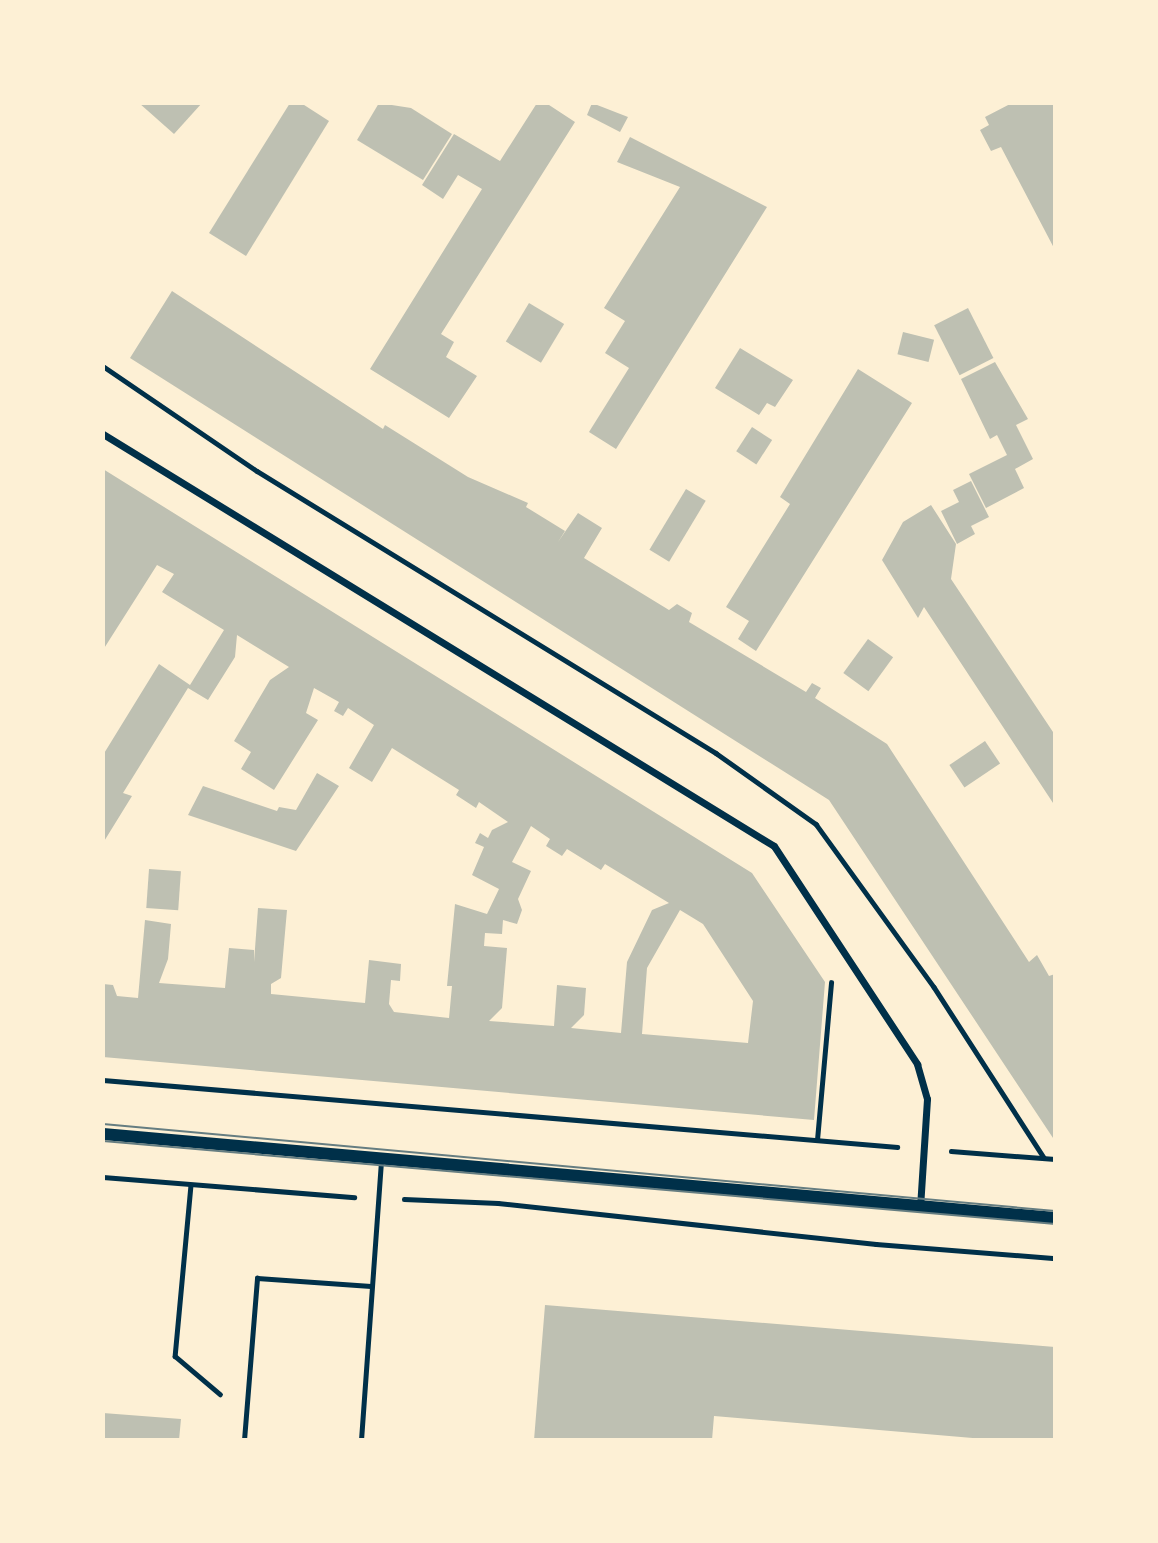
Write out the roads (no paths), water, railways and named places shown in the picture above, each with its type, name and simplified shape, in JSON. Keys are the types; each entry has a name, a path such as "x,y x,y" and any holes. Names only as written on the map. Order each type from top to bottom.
{"street":[{"path":"103,434 774,846 834,944 917,1064 927,1100 920,1206"},
{"path":"103,1134 1055,1218"}],"lane":[{"path":"361,1440 381,1158"},
{"path":"244,1440 257,1279 371,1286"}],"tram line":[{"path":"103,1124 1055,1211"},
{"path":"103,1141 1055,1224"}]}
